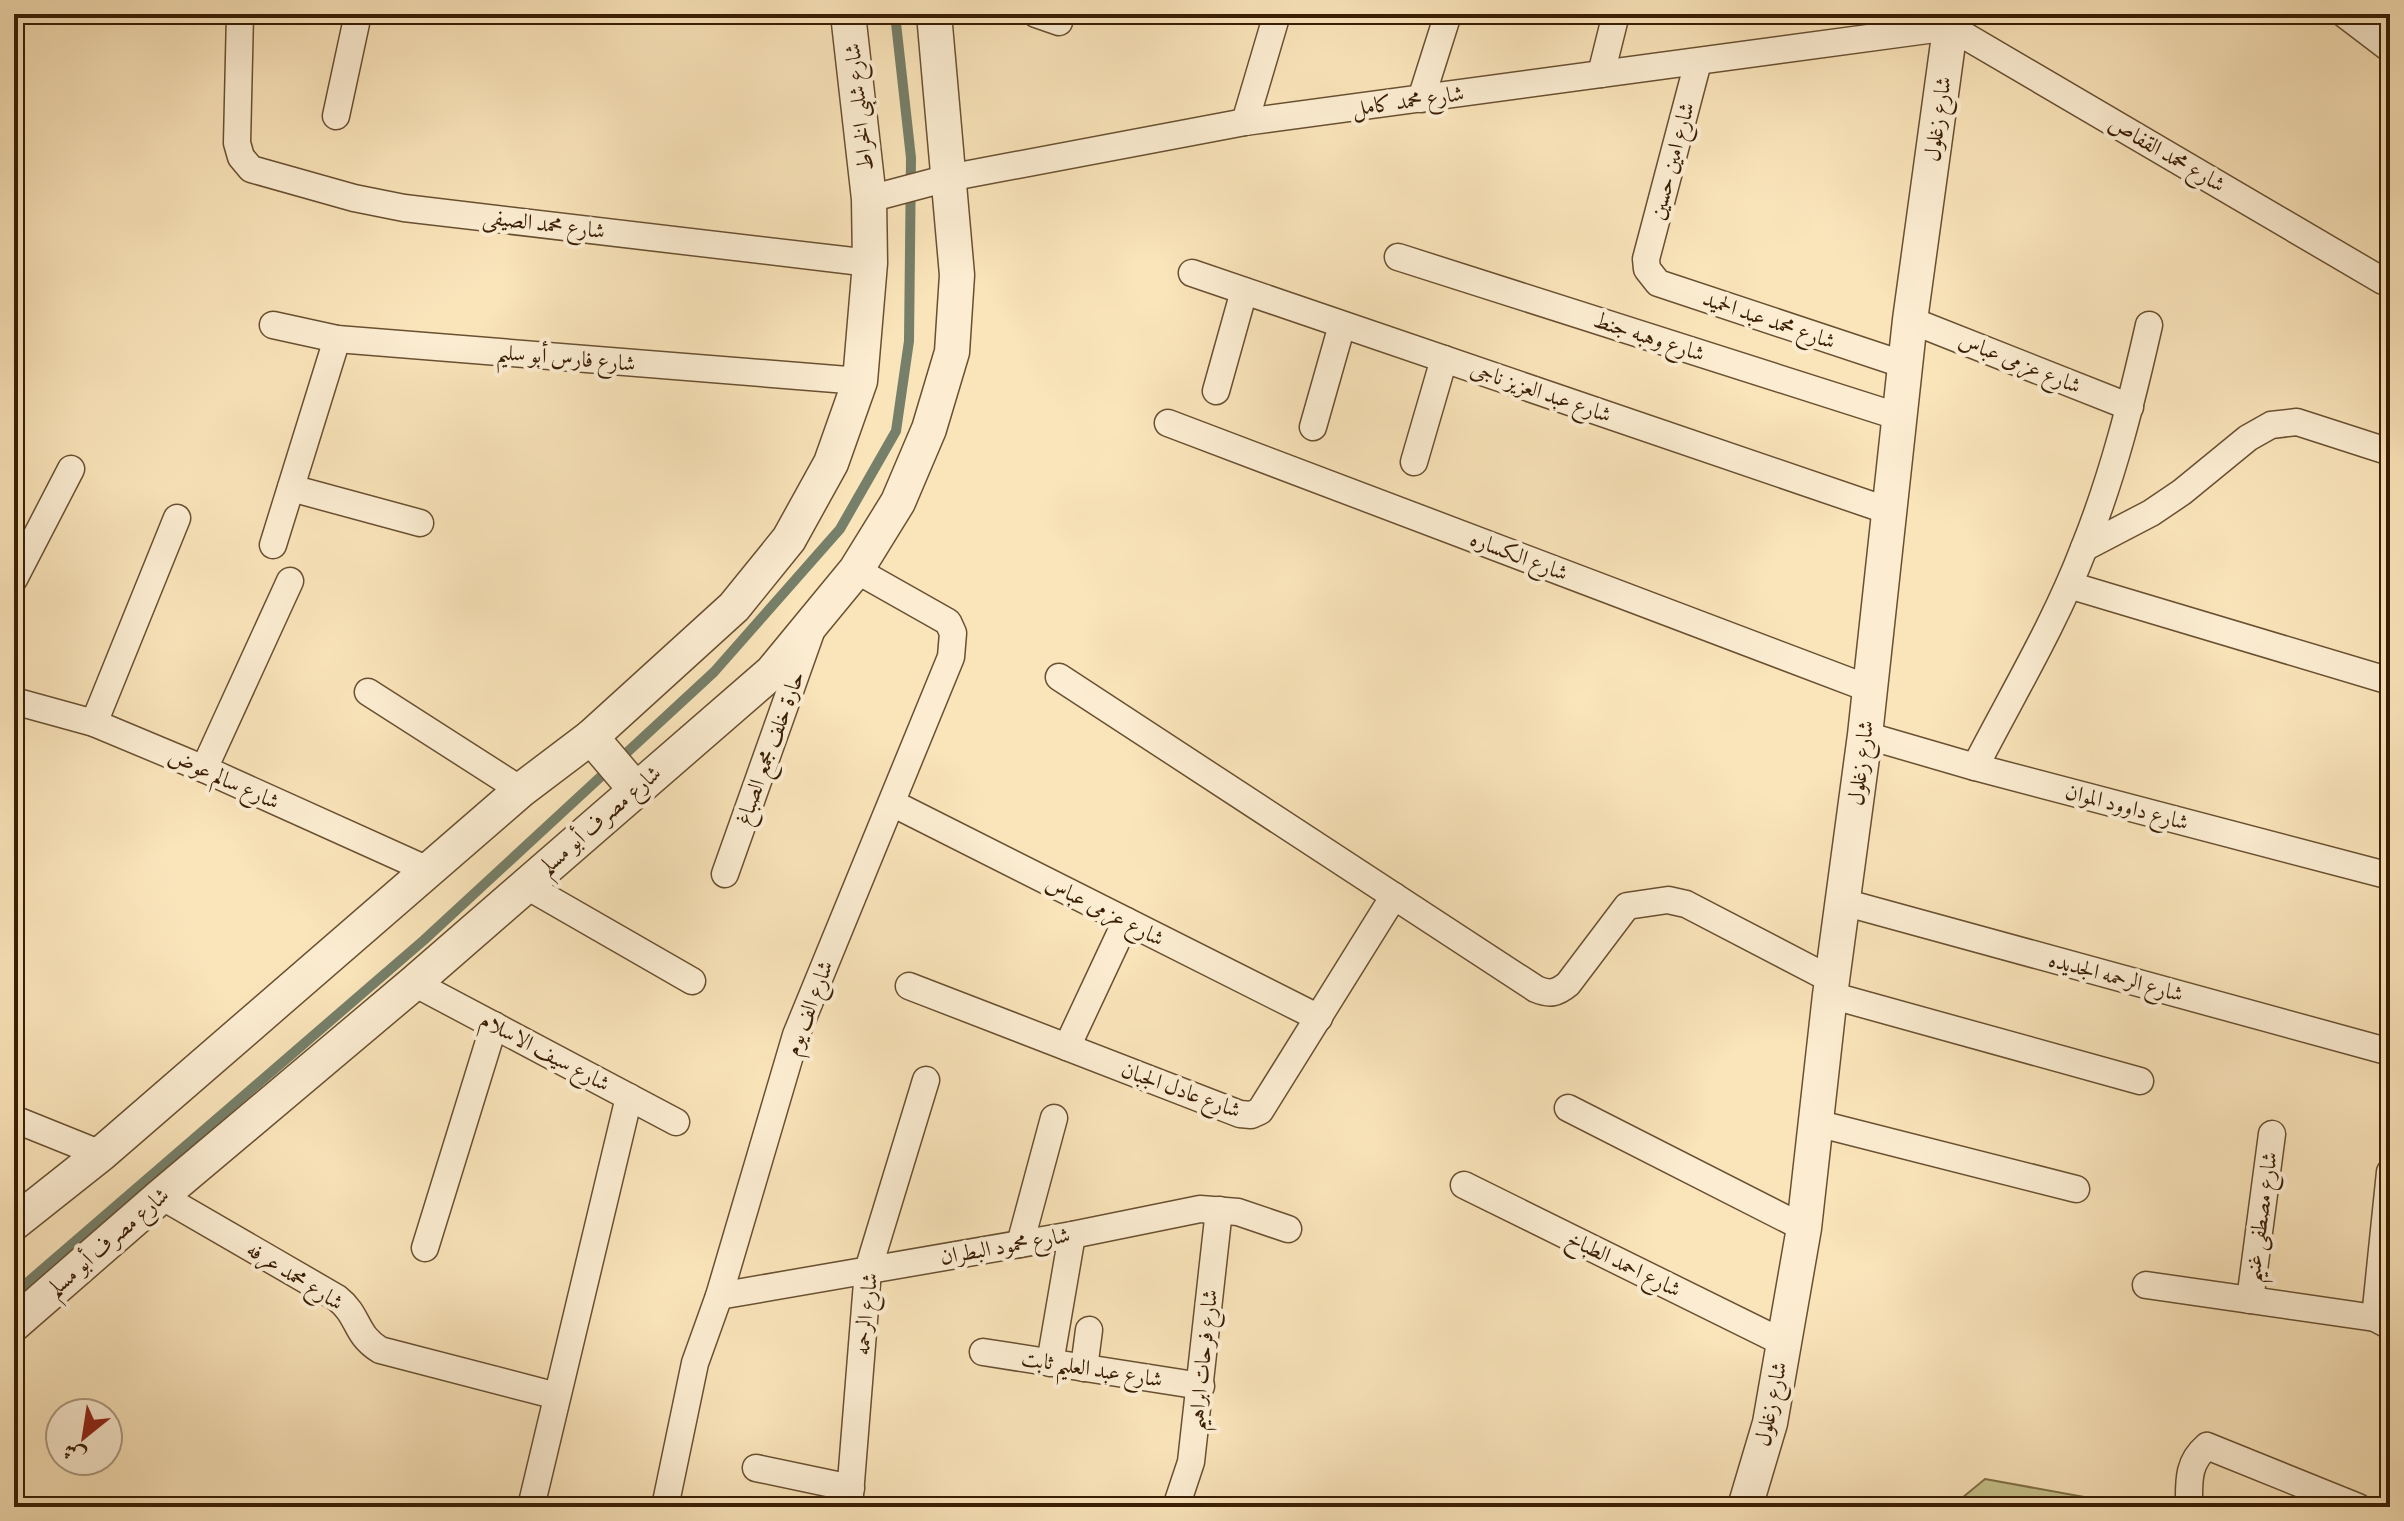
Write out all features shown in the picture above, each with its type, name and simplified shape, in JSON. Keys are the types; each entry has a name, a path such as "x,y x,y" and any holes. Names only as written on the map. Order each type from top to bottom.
{"street":[{"name":"شارع محمد الصيفى","path":"240,14 237,143 241,157 251,169 391,206 870,263"},
{"path":"336,116 358,14"},
{"name":"شارع شلبى الخراط","path":"848,14 878,197"},
{"path":"934,14 938,181"},
{"path":"1245,122 1277,14"},
{"path":"1421,99 1448,14"},
{"path":"1601,74 1616,14"},
{"path":"2344,14 2390,49"},
{"name":"شارع محمد كامل","path":"878,197 938,181 1245,122 1698,62 1951,21"},
{"name":"شارع محمد القفاص","path":"1951,21 2383,281"},
{"name":"شارع زغلول","path":"1745,1507 1770,1423 1804,1228 1831,988 1865,735 1910,320 1951,21"},
{"name":"شارع امين حسين","path":"1646,259 1698,62"},
{"name":"شارع مصرف أبو مسلم","path":"14,1223 101,1154 521,790 616,766 772,672 856,570 898,502 929,429 952,352 957,275 938,181"},
{"name":"شارع مصرف أبو مسلم","path":"14,1324 525,885 734,607 789,539 831,463 860,381 878,197"},
{"name":"شارع وهبه جنط","path":"1398,257 1900,417"},
{"name":"شارع محمد عبد الحميد","path":"1646,259 1647,269 1658,283 1905,365"},
{"name":"شارع عبد العزيز ناجى","path":"1192,273 1889,511"},
{"path":"1216,391 1244,291"},
{"name":"شارع عزمى عباس","path":"1910,320 2130,407"},
{"name":"شارع فارس أبو سليم","path":"273,325 337,339 860,381"},
{"path":"1313,427 1342,325"},
{"path":"1975,767 2069,585 2084,548 2130,407 2149,325"},
{"path":"273,545 337,339"},
{"path":"1414,462 1444,359"},
{"path":"2084,548 2151,513 2248,438 2271,425 2297,422 2390,452"},
{"name":"شارع الكساره","path":"1168,423 1870,689"},
{"path":"14,579 71,469"},
{"path":"291,488 420,523"},
{"path":"94,723 177,518"},
{"name":"شارع الف يوم","path":"665,1507 695,1363 719,1296 796,1035 951,657 953,633 948,622 856,570"},
{"path":"204,769 290,581"},
{"path":"2069,585 2390,681"},
{"name":"حارة خلف مجمع الصباغ","path":"725,874 815,621"},
{"path":"1059,677 1547,994 1559,992 1568,984 1622,910 1633,904 1668,900 1694,908 1831,988 2140,1081"},
{"path":"368,692 521,790"},
{"name":"شارع سالم عوض","path":"14,701 94,723 428,870"},
{"name":"شارع داوود الموان","path":"1865,735 2390,876"},
{"name":"شارع عزمى عباس","path":"892,803 1319,1018"},
{"path":"525,885 692,981"},
{"name":"شارع عادل الجبان","path":"909,986 1240,1114 1251,1115 1260,1111 1394,896"},
{"name":"شارع الرحمه الجديده","path":"1843,902 2390,1052"},
{"path":"1067,1047 1126,921"},
{"name":"شارع سيف الاسلام","path":"414,983 676,1122"},
{"path":"425,1248 494,1025"},
{"name":"شارع الرحمه","path":"850,1497 868,1270 926,1080"},
{"path":"531,1507 629,1097"},
{"path":"1568,1108 1804,1228"},
{"path":"1020,1244 1054,1118"},
{"path":"14,1119 101,1154"},
{"path":"1816,1123 2076,1189"},
{"name":"شارع مصطفى غنيم","path":"2250,1300 2272,1134"},
{"path":"2146,1285 2382,1322 2390,1172"},
{"name":"شارع احمد الطباخ","path":"1464,1185 1784,1343"},
{"name":"شارع محمد عرفه","path":"161,1196 337,1298 355,1315 358,1330 367,1342 380,1350 557,1396"},
{"name":"شارع محمود البطران","path":"719,1296 1072,1235 1200,1209 1238,1212 1288,1229"},
{"name":"شارع فرحات ابراهيم","path":"1176,1507 1191,1462 1219,1210"},
{"path":"1050,1363 1072,1235"},
{"path":"1084,1368 1089,1330"},
{"name":"شارع عبد العليم ثابت","path":"983,1352 1201,1386"},
{"path":"2189,1507 2189,1470 2195,1456 2207,1446 2314,1498 2358,1507"},
{"path":"756,1468 850,1497"}],"shaded area":[{"path":"1985,1479 2090,1498 2087,1507 1951,1507"}],"waterway":[{"path":"14,1294 424,940 714,672 840,529 896,431 909,341 911,158 895,14"}]}
